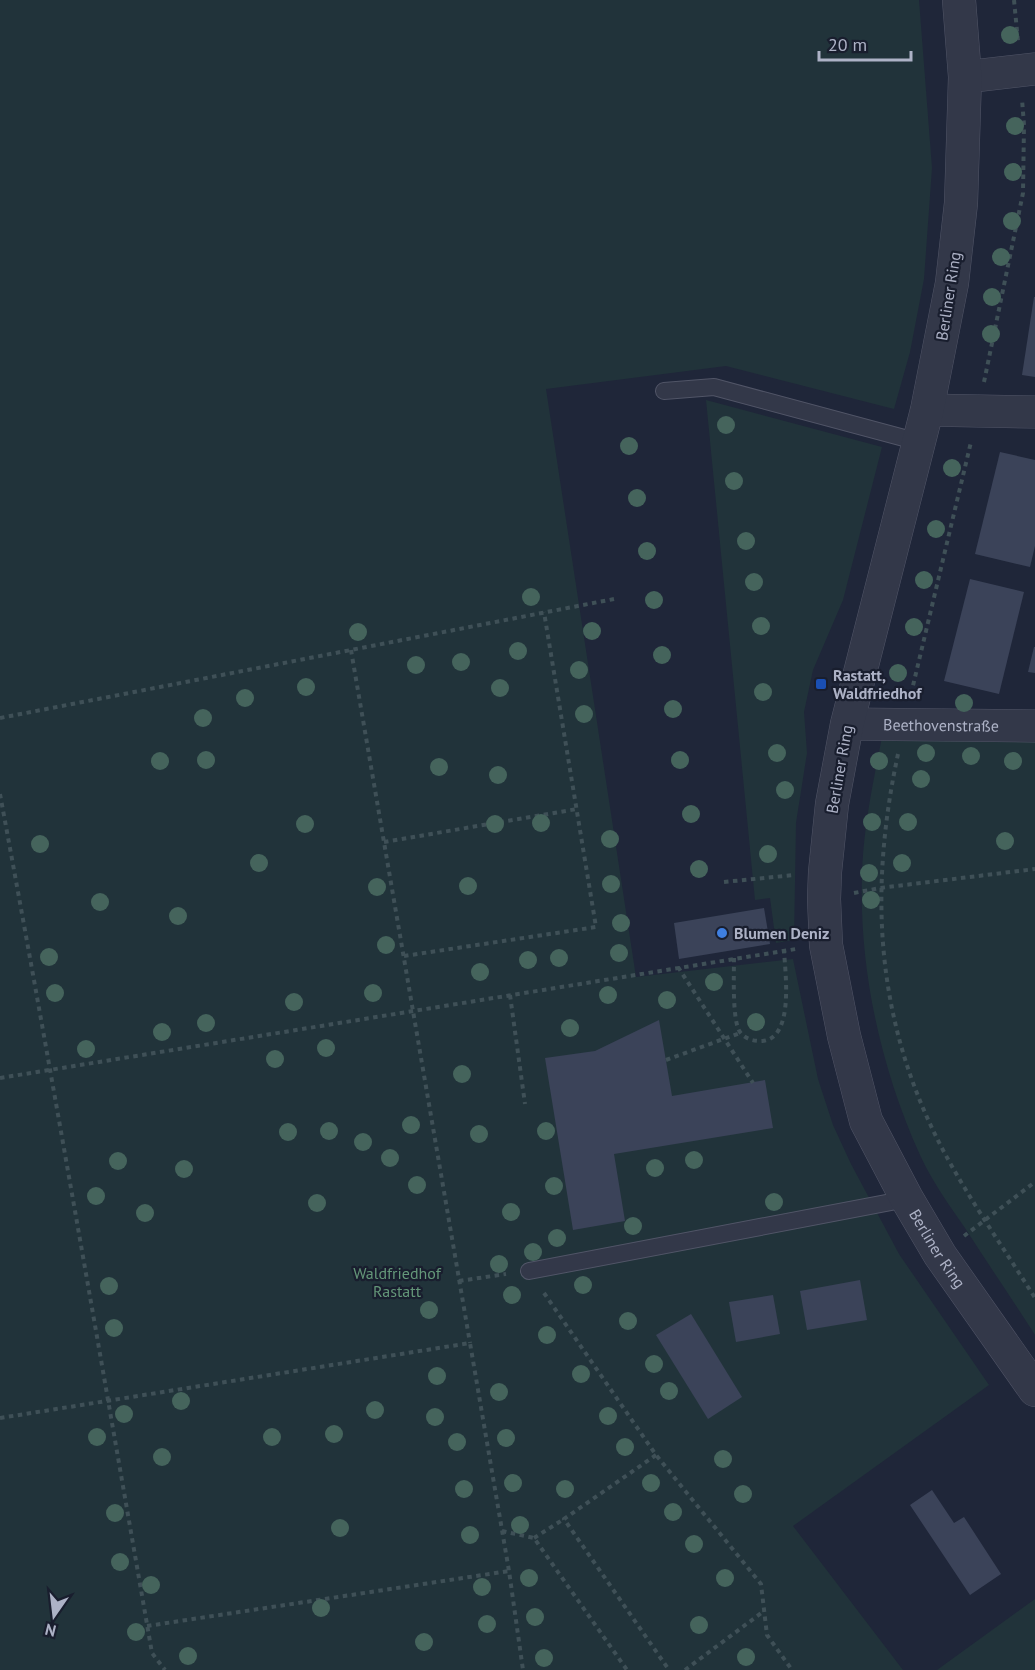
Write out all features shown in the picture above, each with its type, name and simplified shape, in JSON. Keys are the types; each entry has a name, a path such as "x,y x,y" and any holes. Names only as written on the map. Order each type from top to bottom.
{"street":[{"name":"Berliner Ring","path":"959,0 965,77 962,203 952,284 927,410 847,724 832,804 824,886 826,945 844,1036 866,1121 907,1199 940,1255 1035,1390"},
{"path":"965,77 1028,70"},
{"path":"927,410 1035,411"},
{"name":"Beethovenstraße","path":"847,724 1035,726"}],"lane":[{"path":"664,391 714,387 919,442"},
{"path":"529,1270 907,1199"}],"path":[{"path":"1014,0 1028,70 1023,194 979,410 904,724 885,826 880,888 884,961 909,1074 944,1152 1035,1298"},
{"path":"0,718 614,599"},
{"path":"404,956 596,927 544,612"},
{"path":"351,650 509,1571 523,1670"},
{"path":"0,794 51,1070 152,1653 165,1670"},
{"path":"384,842 577,809"},
{"path":"724,882 880,888 1035,869"},
{"path":"0,1078 413,1010 510,995 678,967 734,958 784,950 786,990 784,1017 778,1032 766,1041 752,1041 740,1033 735,1017 734,958"},
{"path":"678,967 753,1083"},
{"path":"510,995 525,1104"},
{"path":"666,1060 740,1033"},
{"path":"940,1255 1035,1182"},
{"path":"459,1281 529,1270 656,1455 761,1584 767,1635 792,1670"},
{"path":"0,1418 470,1343"},
{"path":"502,1532 534,1538 656,1455"},
{"path":"564,1519 669,1670"},
{"path":"534,1538 627,1670"},
{"path":"147,1626 509,1571"},
{"path":"685,1670 764,1611"}],"green space":[{"name":"Waldfriedhof Rastatt","path":"0,0 919,0 932,168 924,279 910,352 894,409 726,366 546,389 636,977 793,959 818,1079 833,1125 899,1254 989,1385 793,1526 903,1670 0,1670"},
{"path":"706,400 882,447 843,600 813,670 804,712 807,753 796,823 794,940 776,943 770,898 755,900"},
{"path":"882,737 1035,738 1035,1335 925,1165 906,1122 884,1054 869,983 862,911 864,841"},
{"path":"1035,1599 1035,1670 937,1670"}],"building":[{"path":"1035,297 1035,377 1022,375"},
{"path":"1000,452 1035,460 1035,546 1030,567 975,554"},
{"path":"970,579 1024,592 999,694 944,681"},
{"path":"1035,647 1035,673 1028,672"},
{"name":"Blumen Deniz","path":"764,908 770,944 679,959 674,923"},
{"path":"659,1020 672,1096 765,1080 773,1128 614,1154 625,1221 573,1230 545,1058 595,1051"},
{"path":"860,1280 867,1320 807,1330 800,1291"},
{"path":"773,1295 780,1334 736,1342 729,1302"},
{"path":"691,1314 742,1397 708,1419 656,1335"},
{"path":"932,1490 954,1523 964,1517 1001,1574 970,1595 910,1505"}],"place":[{"name":"Rastatt, Waldfriedhof","path":"821,684"},
{"name":"Blumen Deniz","path":"722,933"}]}
